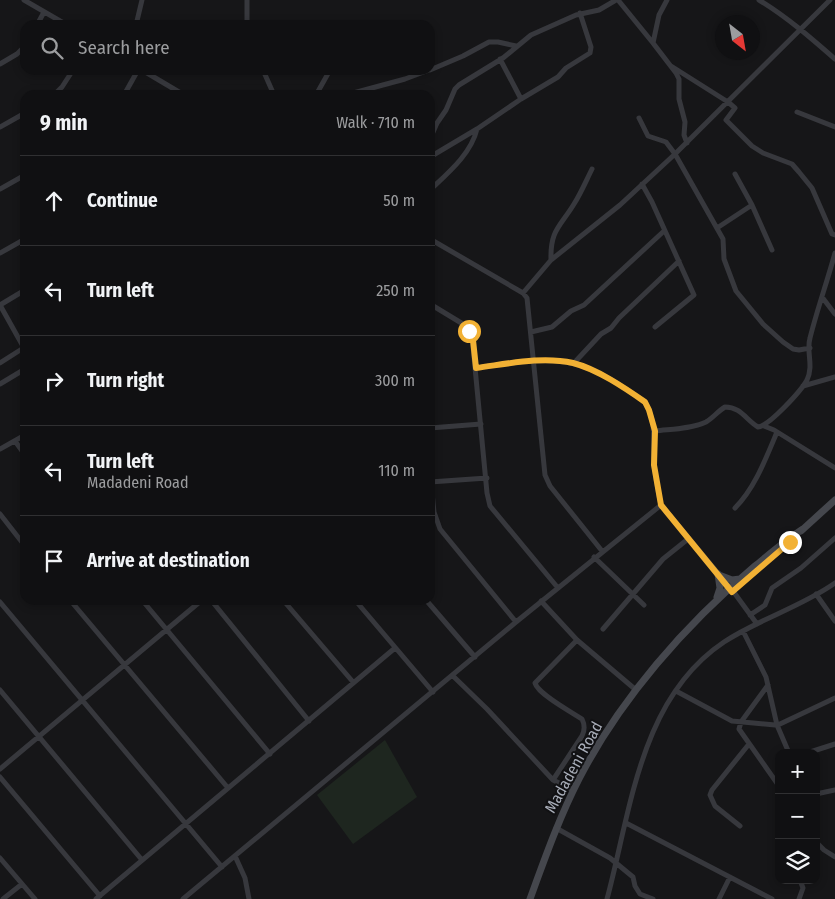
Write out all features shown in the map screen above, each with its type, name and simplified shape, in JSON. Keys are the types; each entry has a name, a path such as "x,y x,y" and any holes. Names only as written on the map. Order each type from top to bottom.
{"street":[{"path":"24,0 58,20"},
{"path":"35,6 38,0"},
{"path":"137,20 142,0"},
{"path":"247,0 247,20"},
{"path":"435,128 456,89 516,46 532,35 580,13 600,10 617,0 672,66 679,79 679,99 685,122 684,135 687,143"},
{"path":"653,43 659,15 667,0"},
{"path":"759,0 801,29 835,59"},
{"path":"523,293 552,260 676,154 830,0"},
{"path":"40,20 44,12"},
{"path":"435,154 558,77 566,68 590,53 591,47 580,13"},
{"path":"435,68 463,56 489,42 516,46"},
{"path":"0,64 20,51"},
{"path":"500,59 521,99"},
{"path":"672,66 728,102 734,108 726,120 752,146 763,154 792,164 812,188 827,225 832,234 835,235"},
{"path":"59,90 70,75"},
{"path":"127,90 137,75"},
{"path":"149,75 175,90"},
{"path":"265,75 272,90"},
{"path":"319,90 327,75"},
{"path":"364,90 415,75"},
{"path":"798,112 835,127"},
{"path":"0,127 20,116"},
{"path":"639,118 648,136 666,142 676,154 723,239 724,260 736,291 763,324 783,342 794,349 810,348"},
{"path":"435,185 470,148 475,140 477,129"},
{"path":"552,260 551,248 556,229 573,206 592,169"},
{"path":"735,174 752,205 772,250"},
{"path":"0,189 20,178"},
{"path":"642,184 694,295 655,327"},
{"path":"717,228 752,205"},
{"path":"531,332 552,327 571,311 584,305 664,231"},
{"path":"0,253 20,242"},
{"path":"435,242 523,293 527,298 545,475 550,486 602,551"},
{"path":"655,431 686,428 700,424 711,419 723,408 728,407 739,410 758,428 764,426 772,419 803,386 810,369 810,339 835,253"},
{"path":"574,363 601,334 610,329 619,318 679,261"},
{"path":"20,293 0,305 20,340"},
{"path":"822,297 835,314"},
{"path":"435,307 463,324 473,340 489,502 558,588"},
{"path":"0,363 20,350"},
{"path":"476,368 534,360 574,363 592,370 645,402 655,431 654,465 661,505 757,624"},
{"path":"0,384 20,372"},
{"path":"803,386 835,377"},
{"path":"435,428 481,424"},
{"path":"764,426 835,468"},
{"path":"735,508 755,478 777,432"},
{"path":"0,449 20,438"},
{"path":"15,441 20,448"},
{"path":"435,482 487,478"},
{"name":"Madadeni Road","path":"530,899 556,828 573,790 604,737 636,690 713,604 790,542 835,500"},
{"path":"183,899 541,601 661,505"},
{"path":"0,514 20,540"},
{"path":"435,515 440,529 516,622"},
{"name":"Madadeni Road","path":"661,660 741,578 803,529"},
{"path":"750,615 765,605 772,588 801,568 835,538"},
{"path":"603,629 663,559 688,539"},
{"path":"594,558 634,594 644,606"},
{"path":"718,575 732,580 741,578"},
{"path":"713,604 720,591 718,575"},
{"path":"607,899 642,757 653,731 686,677 723,643 835,582"},
{"path":"816,594 835,621"},
{"path":"541,601 577,640 636,690"},
{"path":"0,602 222,867"},
{"path":"74,605 228,788"},
{"path":"146,605 270,754"},
{"path":"0,769 196,605"},
{"path":"215,605 309,721"},
{"path":"287,605 353,682"},
{"path":"360,605 433,692"},
{"path":"430,605 475,657"},
{"path":"743,631 761,665 768,685 777,725 787,749"},
{"path":"553,780 582,736 584,723 582,719 547,696 536,687 535,683 577,640"},
{"path":"0,777 98,897 395,648"},
{"path":"453,676 487,709 553,780 573,790"},
{"path":"768,685 741,722 740,731 775,780"},
{"path":"0,690 142,860"},
{"path":"676,692 732,721 777,725 835,698"},
{"path":"740,826 715,806 710,795 749,744"},
{"path":"819,749 835,744"},
{"path":"820,793 835,790"},
{"path":"626,823 772,899"},
{"path":"556,828 607,856 633,877 635,886 640,894 653,899"},
{"path":"820,846 835,857"},
{"path":"235,856 245,878 249,899"},
{"path":"0,858 35,899"},
{"path":"719,899 730,877"},
{"path":"3,899 22,884"},
{"path":"799,899 803,888 802,884"}],"shaded area":[{"path":"385,740 417,797 353,844 317,795"}],"route":[{"path":"469,331 473,340 476,368 534,360 574,363 587,368 645,402 655,431 654,465 661,505 732,592 790,542"}]}
